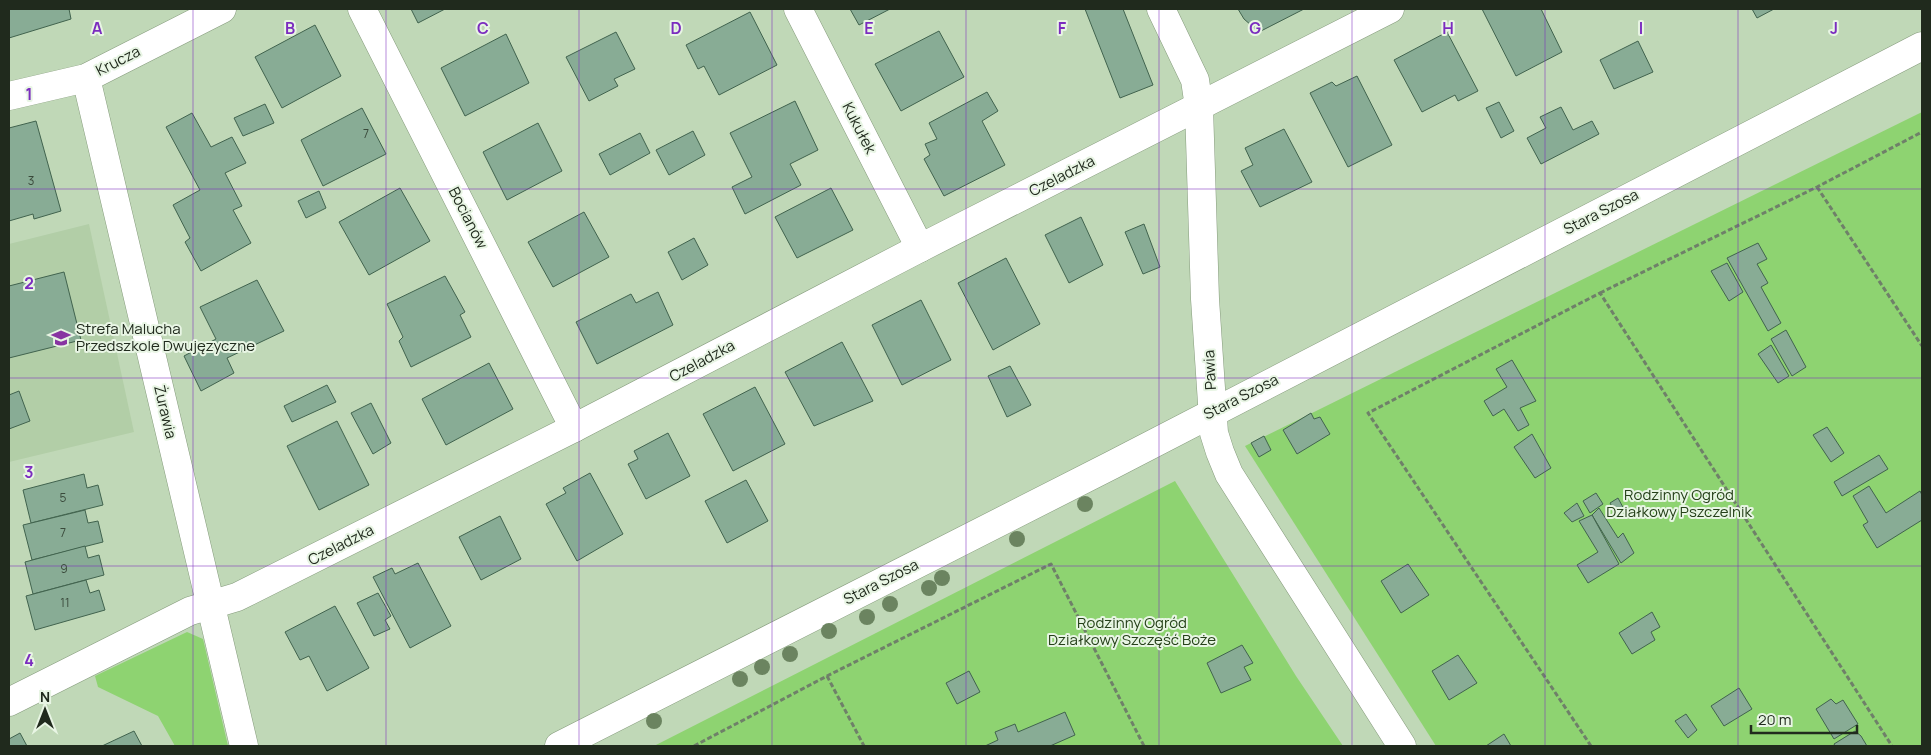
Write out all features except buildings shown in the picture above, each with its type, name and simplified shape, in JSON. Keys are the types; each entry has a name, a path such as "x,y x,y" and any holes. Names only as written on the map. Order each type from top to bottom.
{"street":[{"name":"Krucza","path":"9,96 86,78 222,9"},
{"name":"Bocianów","path":"362,9 574,428"},
{"name":"Kukułek","path":"798,9 920,248"},
{"name":"Pawia","path":"1162,9 1195,80 1199,106 1205,299 1214,432 1220,452 1229,474 1402,746"},
{"name":"Czeladzka","path":"9,702 190,611 237,597 574,428 920,248 1390,9"},
{"name":"Stara Szosa","path":"559,746 1213,412 1922,46"},
{"name":"Żurawia","path":"86,78 244,746"}],"path":[{"path":"1591,746 1368,413 1600,293 1922,132"},
{"path":"1817,186 1922,346"},
{"path":"1600,293 1892,746"},
{"path":"694,746 828,676 1051,564 1144,746"},
{"path":"828,676 864,746"}],"shaded area":[{"name":"Strefa Malucha Przedszkole Dwujęzyczne","path":"89,224 134,432 9,462 9,244"}],"green space":[{"name":"Rodzinny Ogród Działkowy Pszczelnik","path":"1922,112 1922,746 1436,746 1245,446"},
{"name":"Rodzinny Ogród Działkowy Szczęść Boże","path":"1175,481 1296,676 1343,746 654,746"},
{"path":"187,632 203,639 228,746 175,746 158,716 98,687 95,676"}],"place":[{"name":"Strefa Malucha Przedszkole Dwujęzyczne","path":"61,338"}]}
